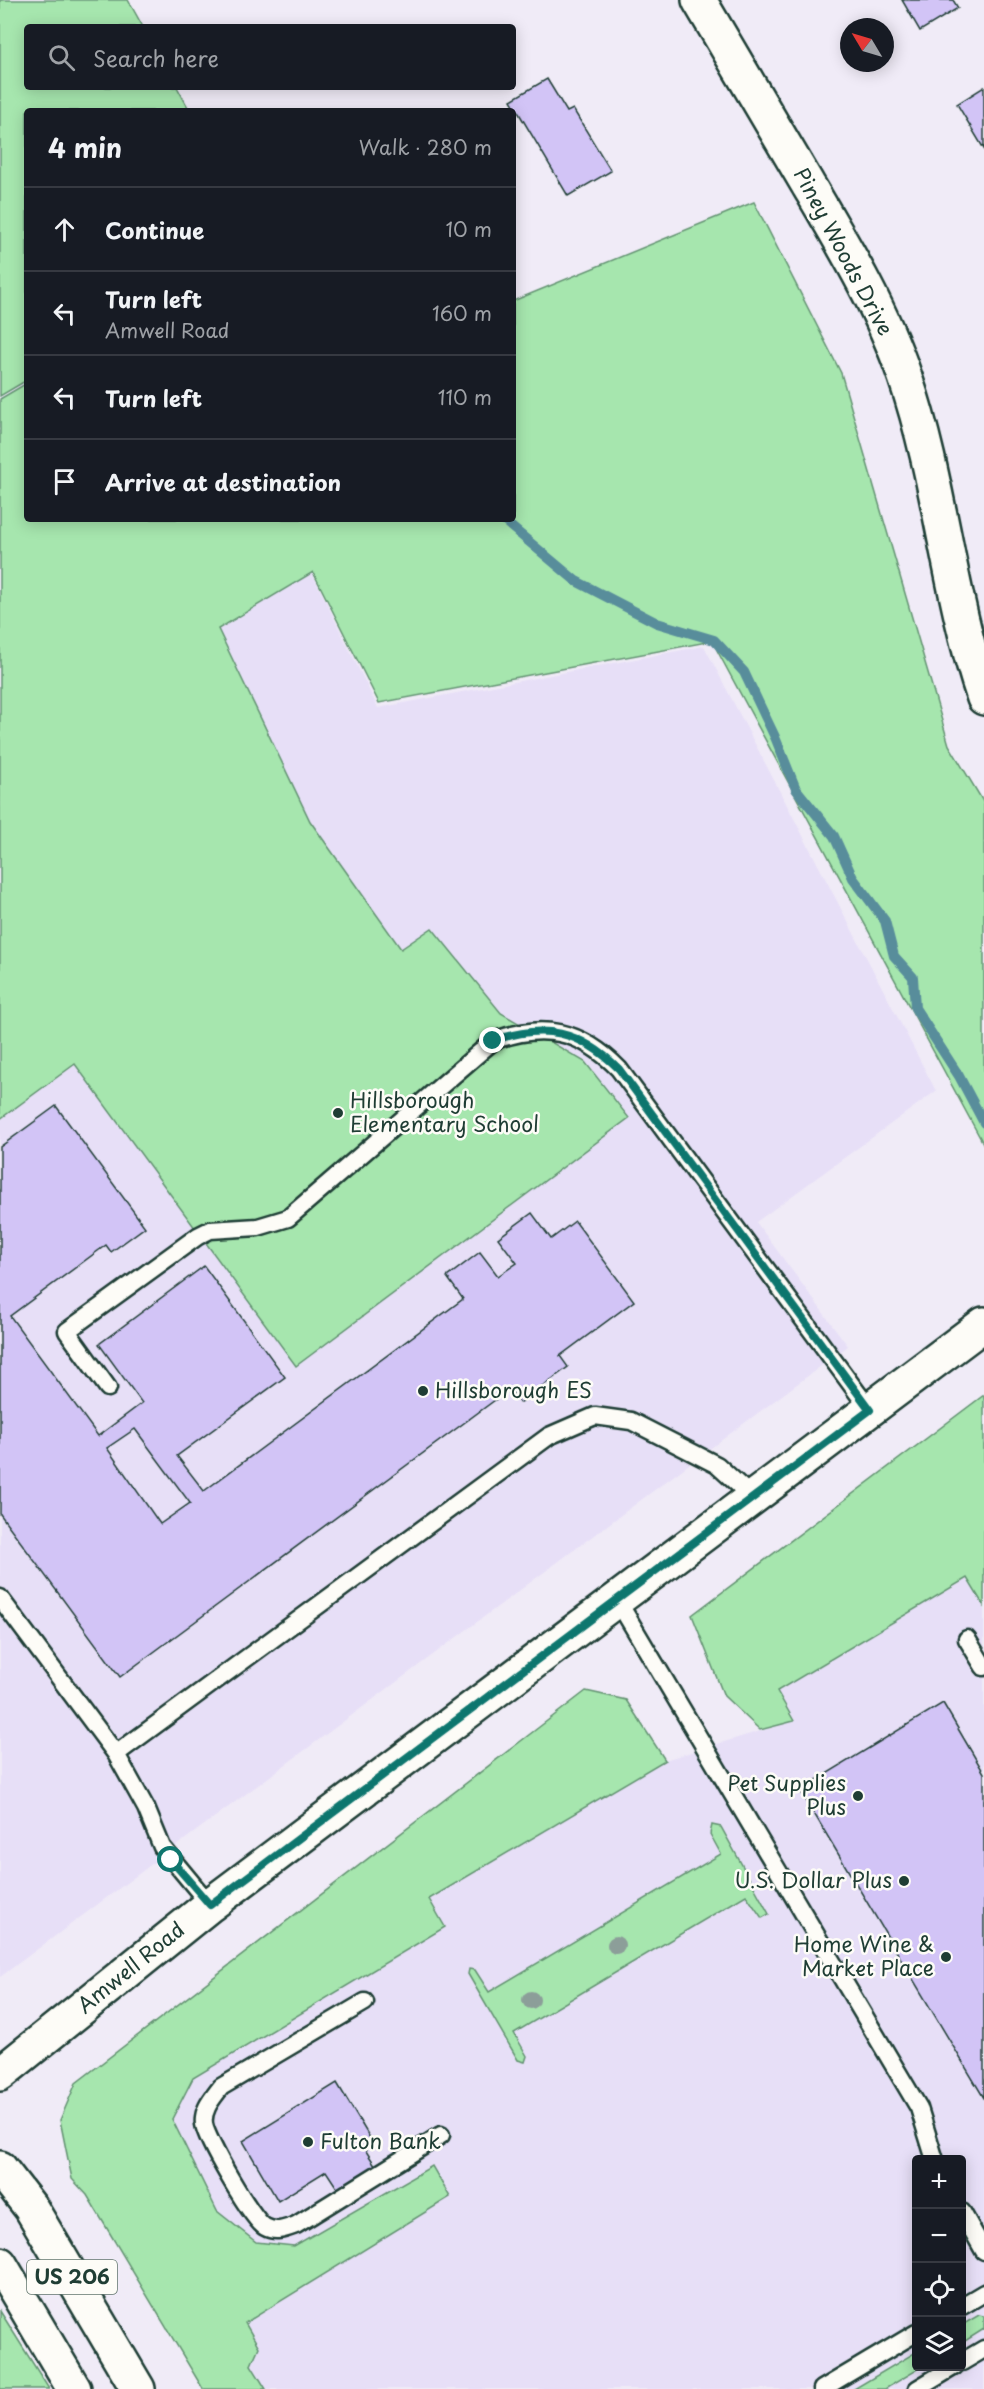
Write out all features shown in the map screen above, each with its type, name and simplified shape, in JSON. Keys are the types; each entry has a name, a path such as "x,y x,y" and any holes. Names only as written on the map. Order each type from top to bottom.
{"main road":[{"name":"Piney Woods Drive","path":"699,0 841,240 878,310 901,367 926,444 956,601 984,698"},
{"name":"Amwell Road","path":"0,2074 210,1905 984,1323"},
{"name":"US 206","path":"0,2168 31,2208 138,2389"},
{"name":"US 206","path":"4,2276 74,2389"}],"lane":[{"path":"108,1388 67,1331 198,1236 210,1230 258,1227 288,1218 493,1041 516,1032 536,1031 558,1032 579,1038 602,1051 619,1069 870,1410"},
{"path":"116,1754 549,1436 595,1416 632,1421 672,1440 717,1465 752,1497"},
{"path":"0,1598 116,1754 146,1808 162,1847 210,1905"},
{"path":"616,1598 919,2108 933,2155"},
{"path":"967,1639 984,1667"},
{"path":"364,2002 221,2087 207,2105 204,2122 215,2150 253,2215 265,2227 279,2231 296,2225 441,2135"},
{"path":"966,2219 984,2251"},
{"path":"966,2304 984,2293"},
{"path":"822,2389 912,2335"},
{"path":"966,2360 984,2349"},
{"path":"917,2389 948,2371"}],"shaded area":[{"name":"Hillsborough Elementary School","path":"24,383 24,522 281,522 313,575 378,708 704,646 936,1091 756,1222 848,1346 0,1977 0,398"},
{"path":"967,1577 984,1606 984,2389 266,2389 251,2365 244,2323 450,2197 431,2166 294,2246 256,2242 217,2211 172,2119 193,2078 445,1927 429,1899 665,1760 793,1721 777,1691"}],"green space":[{"path":"0,0 128,0 141,24 24,24 24,90 179,90 188,108 24,108 24,382 0,396"},
{"path":"754,202 841,373 949,745 984,803 984,1145 712,641 379,703 313,572 218,629 310,821 401,949 432,928 501,1013 585,1062 629,1118 296,1366 75,1064 0,1119 0,399 24,385 24,522 516,522 516,300"},
{"path":"984,1395 984,1606 967,1578 777,1691 794,1721 760,1730 724,1696 692,1615"},
{"path":"586,1691 626,1700 665,1760 429,1899 445,1927 193,2078 172,2119 217,2211 256,2242 294,2246 432,2166 450,2197 245,2323 259,2347 251,2365 266,2389 203,2389 87,2195 72,2179 60,2120 76,2083"},
{"path":"712,1825 721,1827 769,1914 762,1918 746,1895 514,2033 527,2056 525,2062 518,2060 468,1974 469,1969 475,1970 489,1992 721,1854 710,1834"},
{"path":"0,2311 49,2389 0,2389"},
{"path":"979,2315 984,2316 984,2329 966,2340 966,2323"},
{"path":"912,2354 912,2371 915,2371 885,2389 854,2389"}],"building":[{"path":"902,0 953,0 958,8 920,31"},
{"path":"547,79 567,112 573,109 611,171 568,196 511,100"},
{"path":"984,87 984,149 957,104"},
{"name":"Hillsborough ES","path":"56,1106 145,1227 111,1252 106,1245 10,1316 98,1436 142,1403 99,1344 204,1266 285,1377 177,1456 204,1491 463,1299 447,1277 480,1252 498,1276 517,1263 498,1238 532,1213 551,1239 575,1221 634,1301 560,1356 568,1367 520,1403 510,1389 120,1677 0,1514 0,1147","holes":["135,1429 190,1503 160,1524 107,1448"]},
{"path":"943,1703 984,1773 984,2098 800,1790"},
{"name":"Fulton Bank","path":"337,2083 373,2143 364,2148 379,2171 341,2194 326,2171 278,2201 243,2141"}],"waterway":[{"path":"506,522 576,581 657,623 714,640 744,672 775,737 796,789 834,836 853,878 885,921 894,956 913,977 915,1008 959,1076 984,1123"}],"place":[{"name":"Hillsborough Elementary School","path":"338,1113"},
{"name":"Hillsborough ES","path":"423,1391"},
{"name":"Pet Supplies Plus","path":"858,1796"},
{"name":"U.S. Dollar Plus","path":"904,1881"},
{"name":"Home Wine & Market Place","path":"946,1957"},
{"name":"Fulton Bank","path":"308,2142"}],"route":[{"path":"171,1860 210,1905 616,1598 870,1410 619,1069 602,1051 579,1038 558,1032 516,1032 493,1041"}]}
